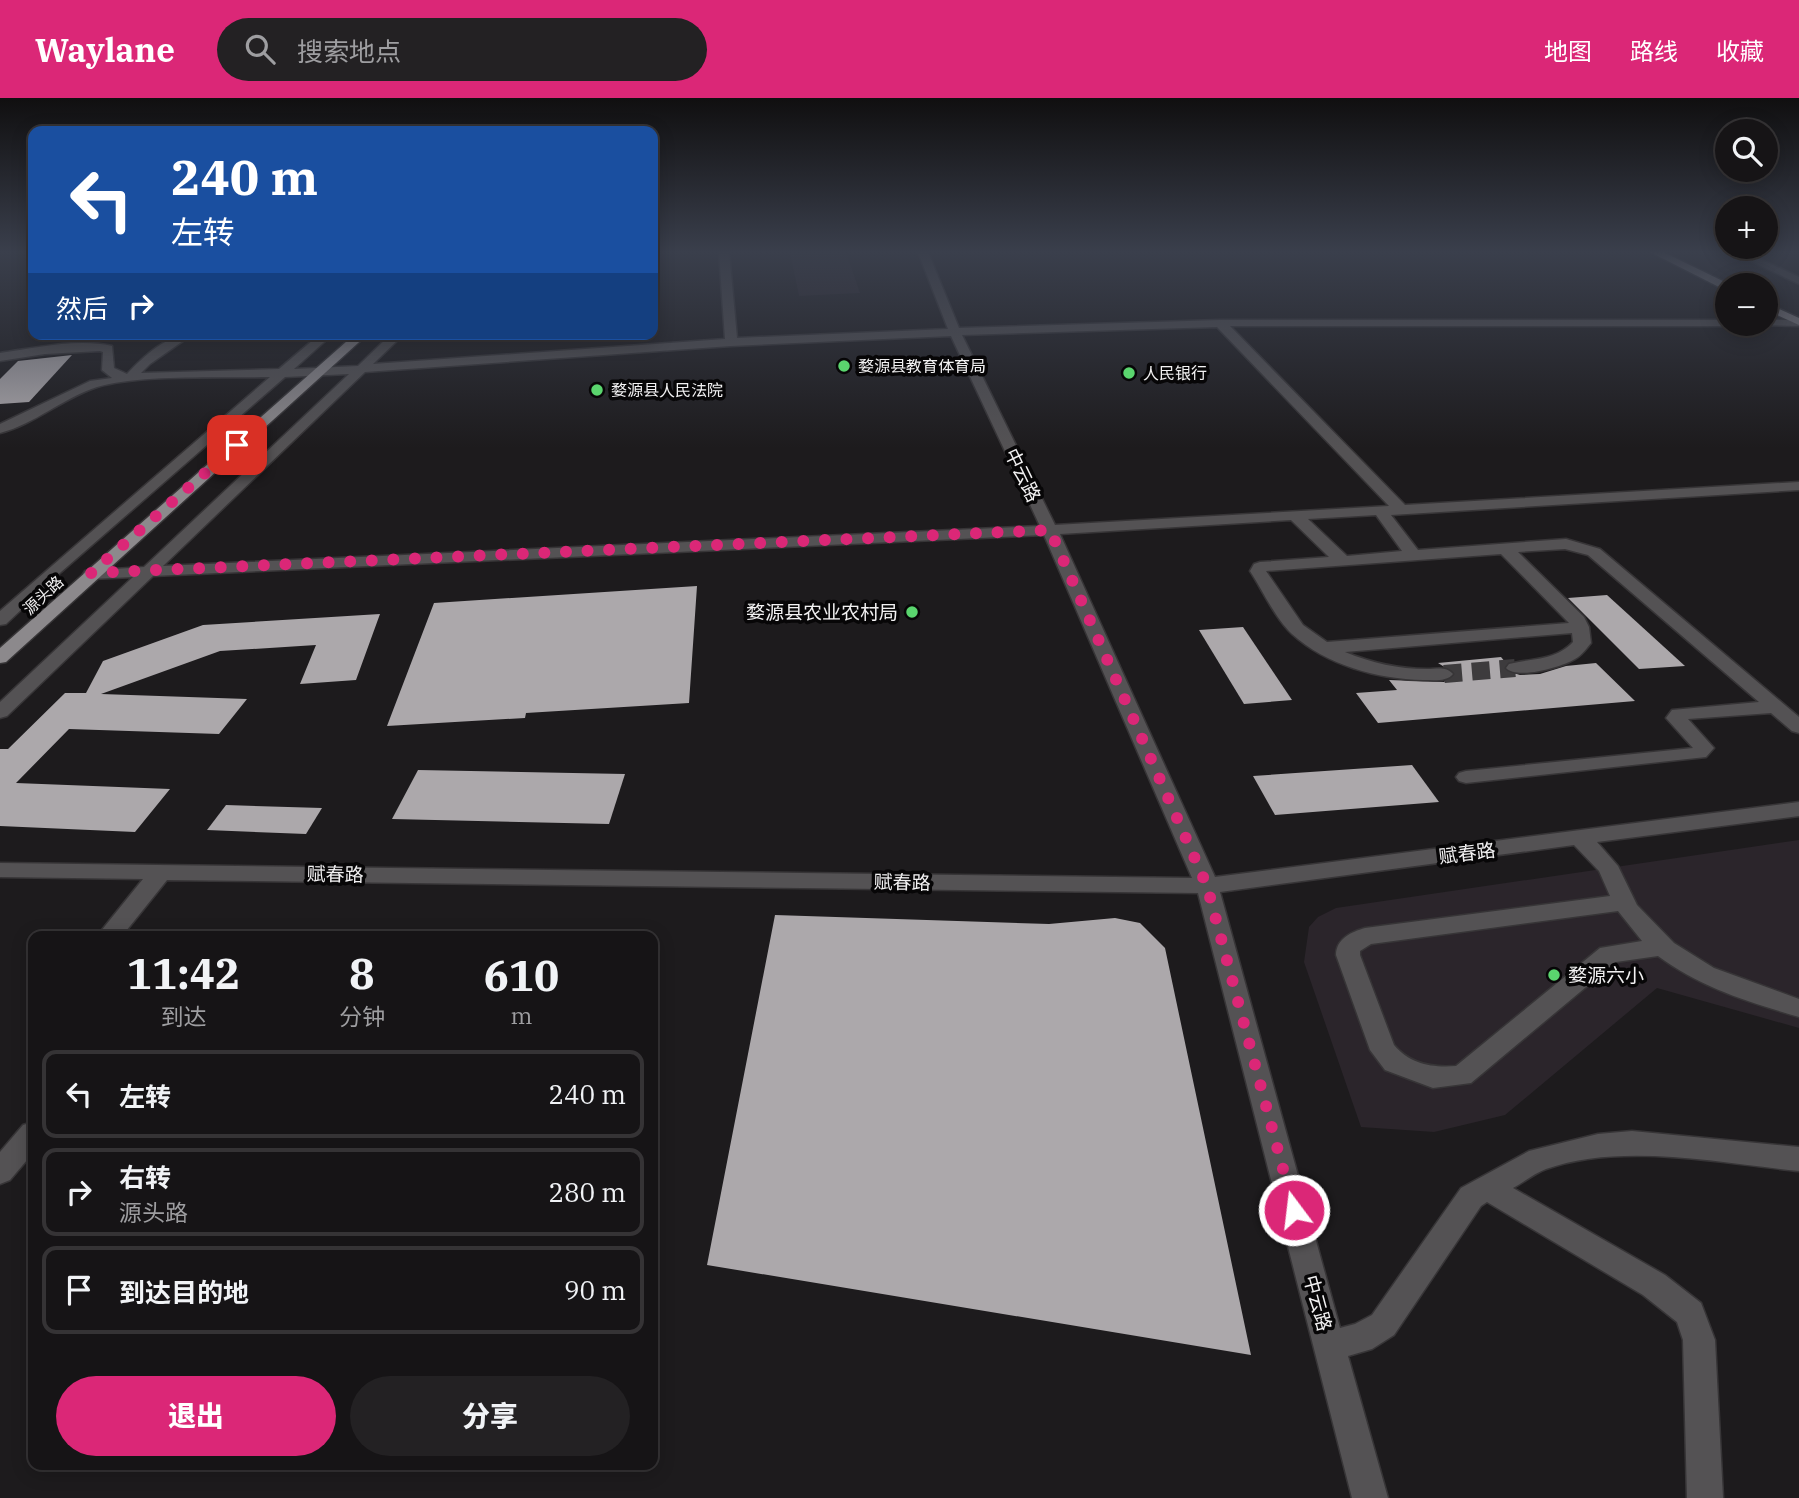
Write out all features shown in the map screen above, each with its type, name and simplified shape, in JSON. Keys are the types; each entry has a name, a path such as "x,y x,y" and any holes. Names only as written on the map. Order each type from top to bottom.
{"main road":[{"name":"源头路","path":"0,658 91,573 355,340"}],"street":[{"path":"729,317 731,342"},
{"name":"中云路","path":"949,317 1050,530 1207,886 1370,1498"},
{"path":"1220,323 1402,510"},
{"path":"0,429 94,384 130,378 320,372 731,342 955,331 1220,323 1715,323"},
{"path":"1778,323 1799,323"},
{"path":"130,378 146,361 178,340"},
{"path":"0,620 55,569 320,340"},
{"path":"0,712 392,340"},
{"path":"0,356 100,347 108,349 110,354 108,370 130,378"},
{"path":"91,573 1050,530 1799,486"},
{"path":"1380,511 1414,556"},
{"path":"1295,516 1343,561"},
{"path":"1444,674 1381,671 1360,666 1323,648 1297,629 1258,571 1260,567 1566,544 1594,552 1799,727"},
{"path":"1505,549 1575,617 1580,627 1581,643 1573,654 1553,663 1515,668"},
{"path":"1323,648 1580,627"},
{"path":"1466,777 1699,753 1704,748 1676,718 1679,714 1775,706"},
{"name":"赋春路","path":"0,870 1207,886 1581,839 1799,808"},
{"path":"1581,839 1612,873 1624,902 1662,947 1678,961 1710,979 1799,1008"},
{"path":"113,931 161,872"},
{"path":"1624,902 1365,936 1352,942 1348,947 1348,955 1383,1050 1394,1063 1411,1071 1433,1078 1462,1076 1609,954 1635,948 1662,947"},
{"path":"0,1172 28,1139"},
{"path":"1329,1345 1361,1338 1383,1325 1471,1197 1539,1159 1598,1146 1632,1143 1799,1159"},
{"path":"1488,1188 1654,1285 1690,1313 1699,1340 1705,1498"}],"shaded area":[{"name":"婺源六小","path":"1799,840 1799,1028 1657,988 1505,1115 1434,1132 1361,1127 1304,962 1309,927 1318,917 1336,908"}],"building":[{"path":"72,355 29,402 0,404 0,379 18,361"},
{"path":"697,586 689,703 526,713 525,718 387,726 434,603"},
{"path":"1607,595 1685,666 1639,669 1568,598"},
{"path":"380,614 356,680 300,684 316,645 220,651 101,694 247,699 219,734 69,729 16,783 170,789 135,832 0,826 0,749 8,749 65,693 86,693 103,661 203,625"},
{"path":"1243,627 1292,700 1244,704 1199,630"},
{"path":"1501,657 1506,663 1505,670 1520,675 1540,674 1566,666 1596,663 1635,701 1378,723 1356,693 1397,690 1389,680 1444,682 1456,674 1438,663"},
{"path":"1412,765 1439,802 1275,815 1253,776"},
{"path":"418,770 625,774 609,824 392,819"},
{"path":"226,805 322,808 306,834 207,830"},
{"path":"775,915 1049,924 1115,918 1140,923 1165,948 1251,1355 707,1265"}],"tunnel":[{"path":"1444,674 1515,668"}],"place":[{"name":"婺源县教育体育局","path":"844,366"},
{"name":"人民银行","path":"1129,373"},
{"name":"婺源县人民法院","path":"597,390"},
{"name":"婺源县农业农村局","path":"912,612"},
{"name":"婺源六小","path":"1554,975"}],"route":[{"path":"237,445 91,573 1050,530 1207,886 1294,1210"}]}
